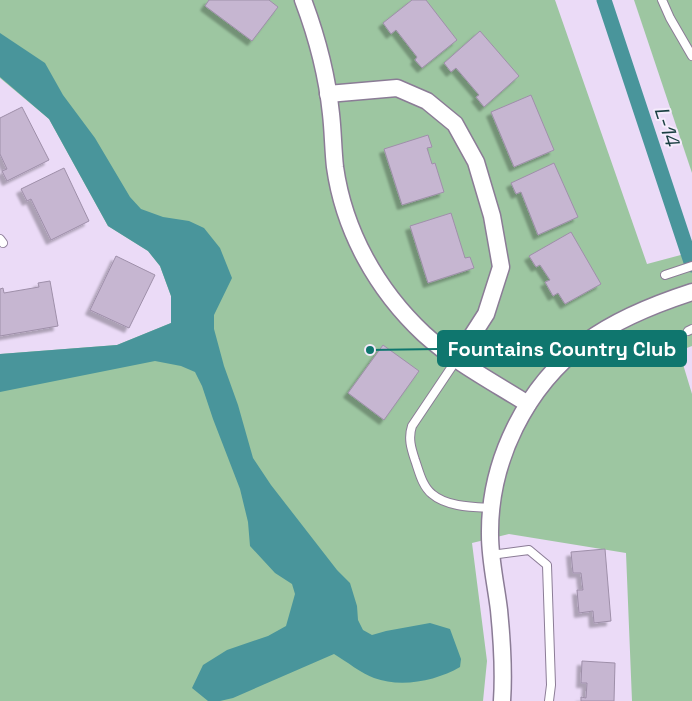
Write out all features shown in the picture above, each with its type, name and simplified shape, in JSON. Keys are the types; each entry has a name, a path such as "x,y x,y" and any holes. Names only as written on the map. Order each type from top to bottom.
{"street":[{"path":"303,0 320,54 328,94 339,189 349,222 362,254 387,293 401,311 425,335 457,359 528,404"},
{"path":"328,94 398,88 427,101 455,124 476,162 492,216 501,266 486,314 457,359"},
{"path":"502,701 502,639 490,533 496,480 505,449 528,404 546,379 569,356 586,342 625,319 692,292"}],"lane":[{"path":"662,0 692,56"},
{"path":"666,274 692,266"},
{"path":"457,359 412,426 409,435 410,444 420,474 432,494 444,501 456,504 474,508 492,508"},
{"path":"491,555 529,550 547,565 552,685 550,701"}],"shaded area":[{"path":"0,0 555,0 647,264 692,252 692,346 679,351 692,394 692,701 632,701 626,553 509,534 472,543 487,661 483,701 0,701 0,354 117,345 171,323 171,296 160,266 148,251 108,226 49,119 0,78"},
{"path":"634,0 692,0 692,173"},
{"path":"0,33 45,63 63,95 95,138 130,197 141,209 163,217 189,221 204,228 220,248 232,278 214,315 214,329 253,458 271,485 337,570 350,583 357,606 358,620 363,630 372,635 430,623 450,629 461,659 460,667 429,679 407,683 384,681 369,676 334,654 233,698 208,701 192,688 203,665 227,650 268,636 286,626 295,594 292,584 275,573 250,546 248,522 240,489 202,386 195,372 181,366 155,361 0,392 0,354 117,345 171,323 171,296 160,266 148,251 108,226 49,119 0,77"}],"building":[{"path":"209,0 269,0 278,7 252,41 205,6"},
{"path":"412,0 426,0 457,40 422,68 415,60 417,57 396,30 391,34 383,23"},
{"path":"480,31 519,76 484,107 476,97 479,95 456,68 451,72 444,63"},
{"path":"531,95 554,150 514,167 491,112"},
{"path":"22,107 49,160 7,181 2,171 7,169 0,154 0,118"},
{"path":"428,135 432,147 427,148 432,164 435,163 444,192 402,205 384,149"},
{"path":"554,163 578,217 538,235 521,192 516,194 511,183"},
{"path":"64,168 89,221 51,240 31,199 27,201 21,189"},
{"path":"451,213 465,258 470,257 474,268 428,283 410,226"},
{"path":"571,232 601,284 565,304 558,293 553,296 545,282 550,280 540,265 536,267 529,256"},
{"path":"116,256 155,275 129,328 90,310"},
{"path":"50,281 58,326 0,336 0,289 3,288 4,293 39,287 38,283"},
{"path":"383,345 419,371 384,420 348,393"},
{"path":"605,549 611,621 594,623 593,611 579,613 577,590 583,590 581,573 573,573 571,552"},
{"path":"582,661 615,663 614,701 581,701 581,697 586,698 587,683 581,683"}],"waterway":[{"name":"L-14","path":"604,0 692,265"}],"place":[{"name":"Fountains Country Club","path":"370,350"}]}
